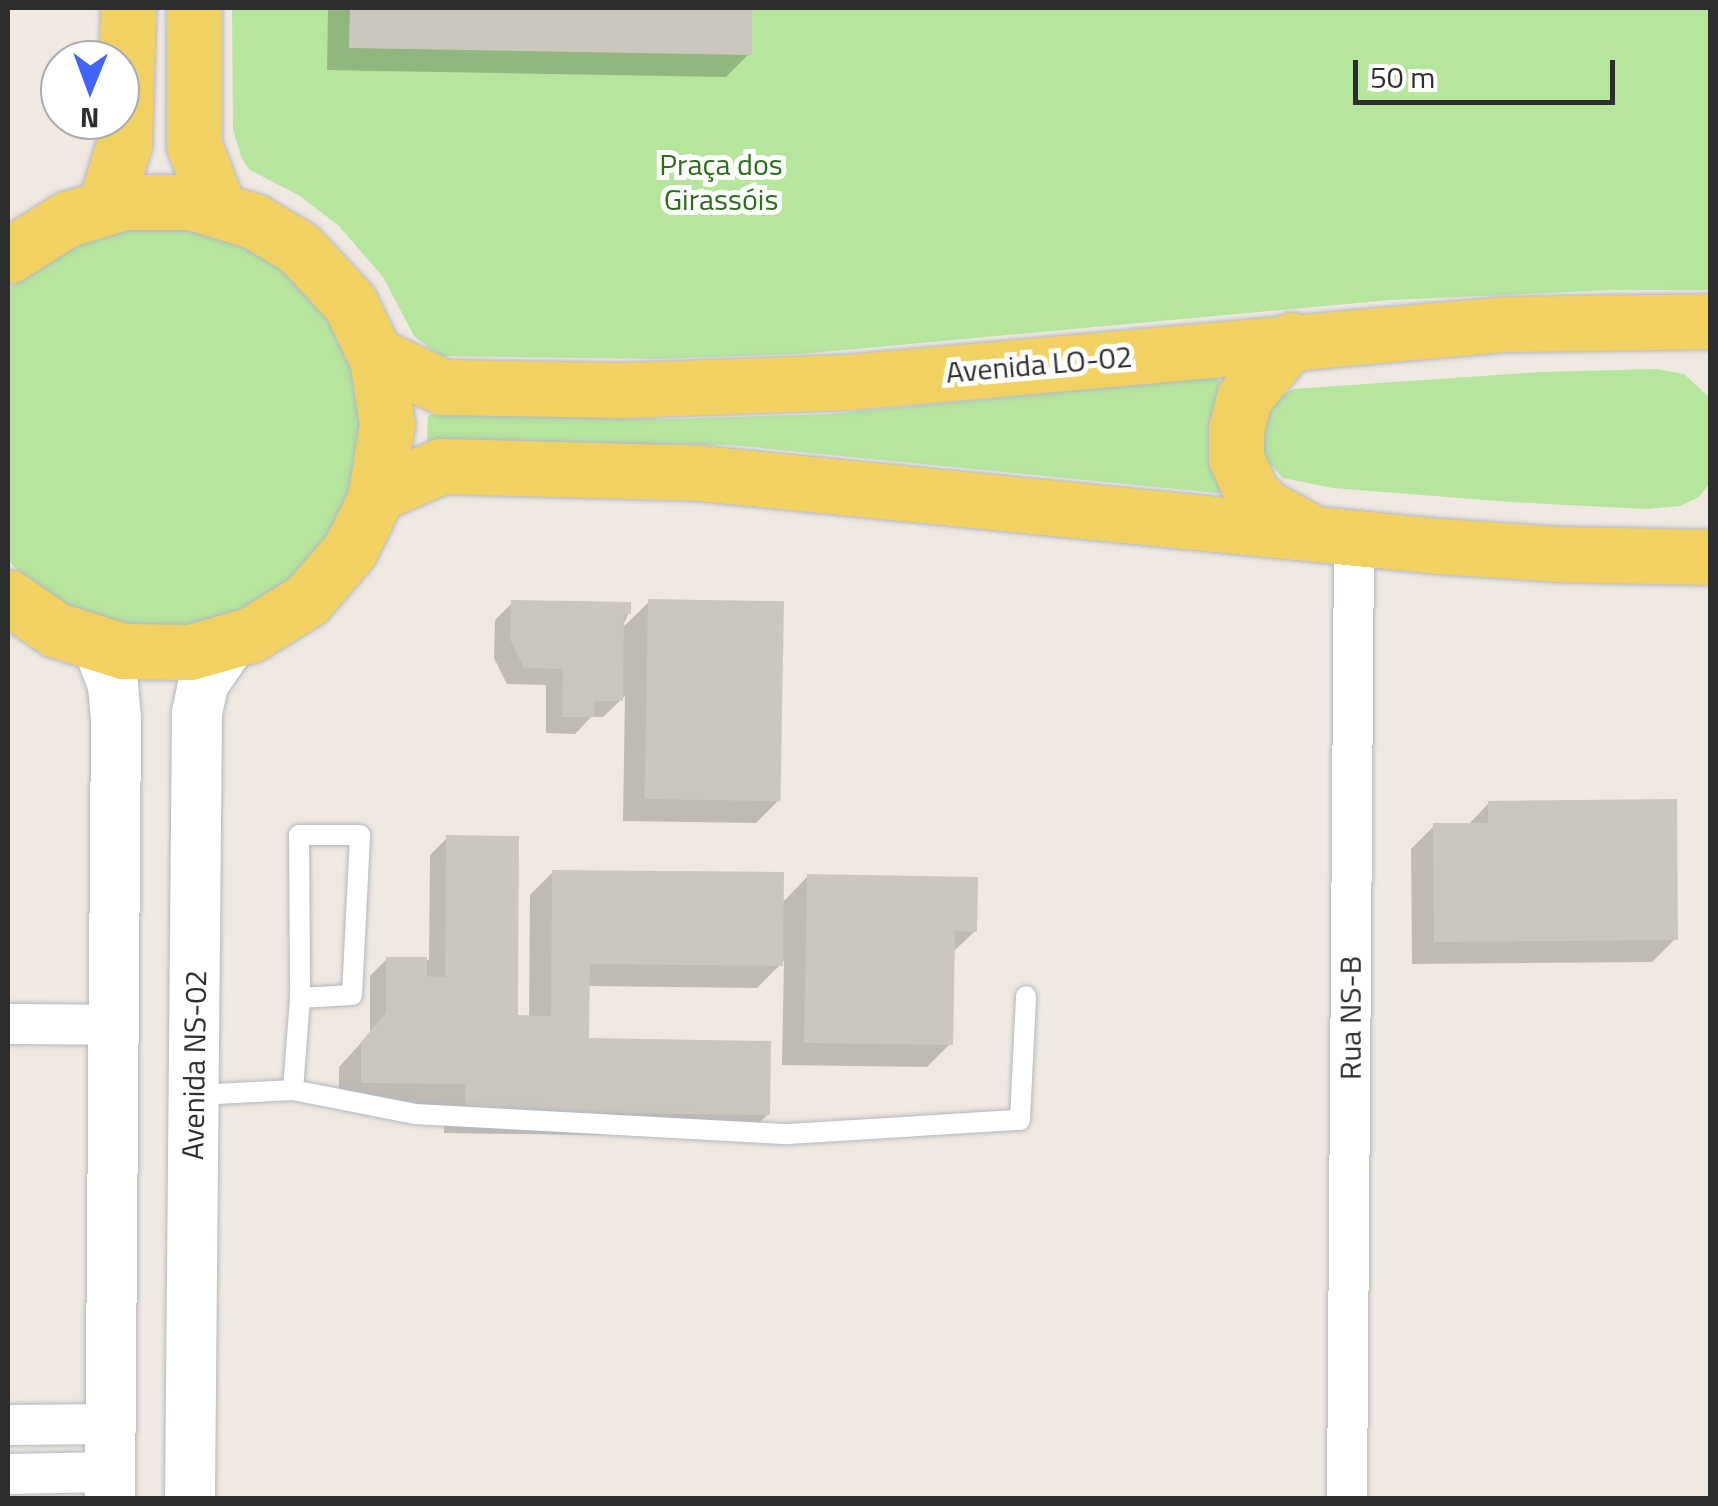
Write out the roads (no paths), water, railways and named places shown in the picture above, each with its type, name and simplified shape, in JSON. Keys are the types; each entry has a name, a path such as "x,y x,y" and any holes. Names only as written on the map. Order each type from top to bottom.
{"main road":[{"path":"105,206 124,144 128,8"},
{"path":"194,8 194,144 218,208"},
{"path":"8,256 45,230 105,206 160,200 218,208 271,229 313,260 350,304 375,355 387,424 376,494 350,550 324,584 284,617 232,642 167,654 98,646 52,628 8,597"},
{"name":"Avenida LO-02","path":"375,355 443,387 638,390 866,380 1506,324 1707,328"},
{"path":"1292,340 1244,398 1236,429 1236,458 1250,492 1265,507 1334,536"},
{"path":"376,494 441,466 660,471 1334,536 1557,554 1710,557"},
{"path":"1655,556 1710,522"}],"street":[{"name":"Rua NS-B","path":"1334,536 1348,1498"},
{"name":"Avenida NS-02","path":"190,1498 198,702 212,668 232,642"},
{"path":"8,1474 110,1486 116,697 98,646"},
{"path":"8,1024 114,1025"},
{"path":"8,1425 110,1424"}],"lane":[{"path":"293,1090 300,998 299,835 360,835 352,996 300,998"},
{"path":"194,1096 293,1090 415,1114 788,1134 1020,1120 1026,996"}],"park label":[{"name":"Praça dos Girassóis","path":"721,181"}]}
